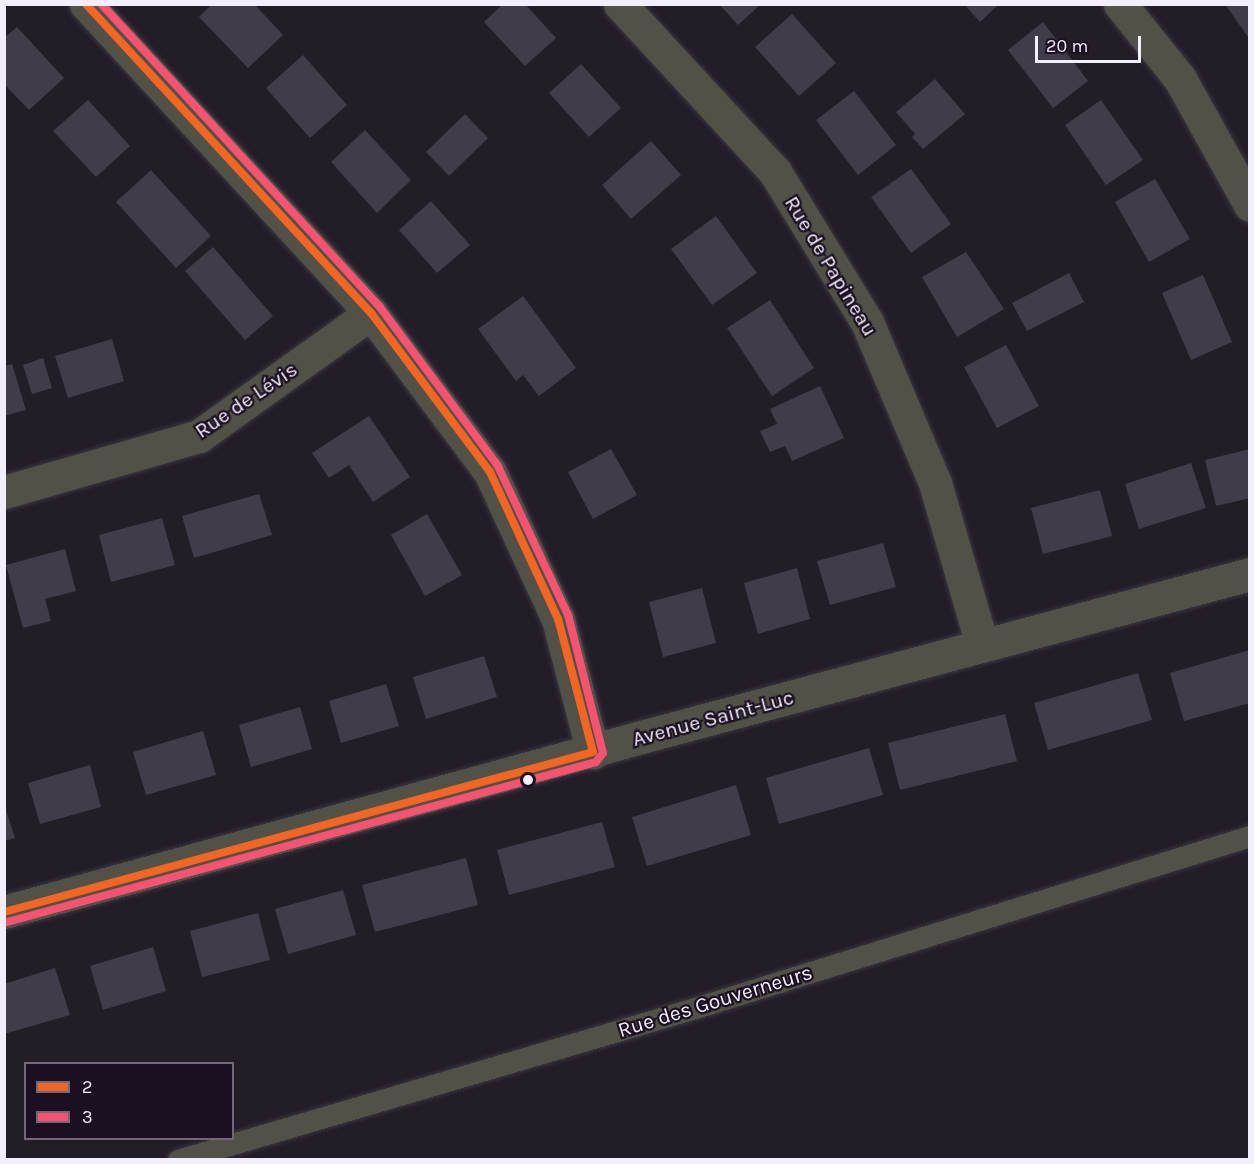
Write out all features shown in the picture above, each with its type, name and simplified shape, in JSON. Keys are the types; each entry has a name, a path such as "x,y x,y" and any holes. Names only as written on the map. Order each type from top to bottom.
{"street":[{"path":"86,4 371,313 489,472 558,619 592,752"},
{"name":"Rue de Papineau","path":"620,4 775,172 867,322 935,483 982,645"},
{"path":"1120,4 1180,79 1250,205"},
{"name":"Rue de Lévis","path":"4,492 199,436 371,313"},
{"name":"Avenue Saint-Luc","path":"4,912 1250,574"}],"lane":[{"name":"Rue des Gouverneurs","path":"178,1160 683,1011 1250,836"}],"building":[{"path":"212,4 254,4 283,35 248,68 199,17"},
{"path":"503,4 525,4 556,38 525,66 484,22"},
{"path":"719,4 761,4 738,25"},
{"path":"964,4 999,4 980,22"},
{"path":"1225,4 1250,4 1250,40"},
{"path":"792,14 836,63 799,96 755,47"},
{"path":"1043,22 1088,81 1053,108 1008,50"},
{"path":"17,27 64,78 29,110 4,84 4,38"},
{"path":"303,55 347,105 310,138 266,88"},
{"path":"581,64 621,108 589,137 549,93"},
{"path":"935,79 965,114 923,149 912,137 915,134 896,112"},
{"path":"854,91 896,145 858,175 816,120"},
{"path":"88,100 130,146 96,177 53,131"},
{"path":"1101,100 1143,160 1106,185 1065,125"},
{"path":"465,114 488,138 449,176 426,152"},
{"path":"365,130 411,180 377,213 331,162"},
{"path":"651,141 681,175 631,219 602,185"},
{"path":"911,169 951,224 911,253 871,197"},
{"path":"151,170 211,236 176,268 116,202"},
{"path":"1155,179 1190,239 1149,262 1115,202"},
{"path":"431,201 470,245 437,273 399,230"},
{"path":"716,216 757,273 712,305 671,249"},
{"path":"213,247 273,316 245,340 185,271"},
{"path":"966,252 1004,309 957,337 922,277"},
{"path":"1069,273 1084,302 1027,331 1012,303"},
{"path":"1203,275 1232,342 1191,360 1162,293"},
{"path":"523,296 576,368 539,396 523,375 516,381 478,329"},
{"path":"770,300 814,368 772,396 727,328"},
{"path":"112,339 124,381 68,398 55,356"},
{"path":"1006,345 1039,406 997,428 964,367"},
{"path":"43,358 52,388 32,394 23,365"},
{"path":"12,364 26,410 4,416 4,366"},
{"path":"820,386 844,438 792,461 785,446 770,452 760,431 777,424 770,409"},
{"path":"369,416 410,477 373,502 349,465 329,478 312,453"},
{"path":"611,449 637,495 593,519 568,472"},
{"path":"1250,449 1250,498 1216,506 1205,460"},
{"path":"1191,463 1206,508 1139,529 1125,484"},
{"path":"1100,490 1112,536 1043,554 1031,508"},
{"path":"259,494 272,535 194,558 182,516"},
{"path":"427,514 462,575 425,596 391,535"},
{"path":"162,518 175,565 111,582 99,535"},
{"path":"883,543 896,587 830,605 817,561"},
{"path":"65,549 76,591 45,599 51,621 23,628 6,565"},
{"path":"797,568 810,619 758,634 744,583"},
{"path":"702,588 716,643 663,657 649,602"},
{"path":"1250,650 1250,703 1184,721 1170,673"},
{"path":"484,656 497,697 426,719 413,677"},
{"path":"1138,673 1152,720 1048,750 1034,703"},
{"path":"386,684 399,726 341,743 329,701"},
{"path":"300,707 312,749 251,767 239,725"},
{"path":"1005,714 1017,761 900,790 888,743"},
{"path":"203,731 216,775 146,795 133,752"},
{"path":"869,748 883,795 779,824 766,778"},
{"path":"90,765 101,807 40,824 28,783"},
{"path":"736,785 751,835 647,866 632,817"},
{"path":"4,804 15,838 4,841"},
{"path":"602,822 615,867 509,895 497,850"},
{"path":"466,858 478,905 375,932 362,885"},
{"path":"343,890 356,935 288,954 275,909"},
{"path":"258,913 270,960 202,977 190,931"},
{"path":"153,947 166,991 103,1010 90,966"},
{"path":"55,968 70,1015 4,1034 4,984"}],"transit line":[{"name":"2","path":"4,912 593,752 558,619 490,472 371,313 86,4"},
{"name":"3","path":"7,922 596,762 603,753 568,615 498,466 379,306 101,4"}]}
